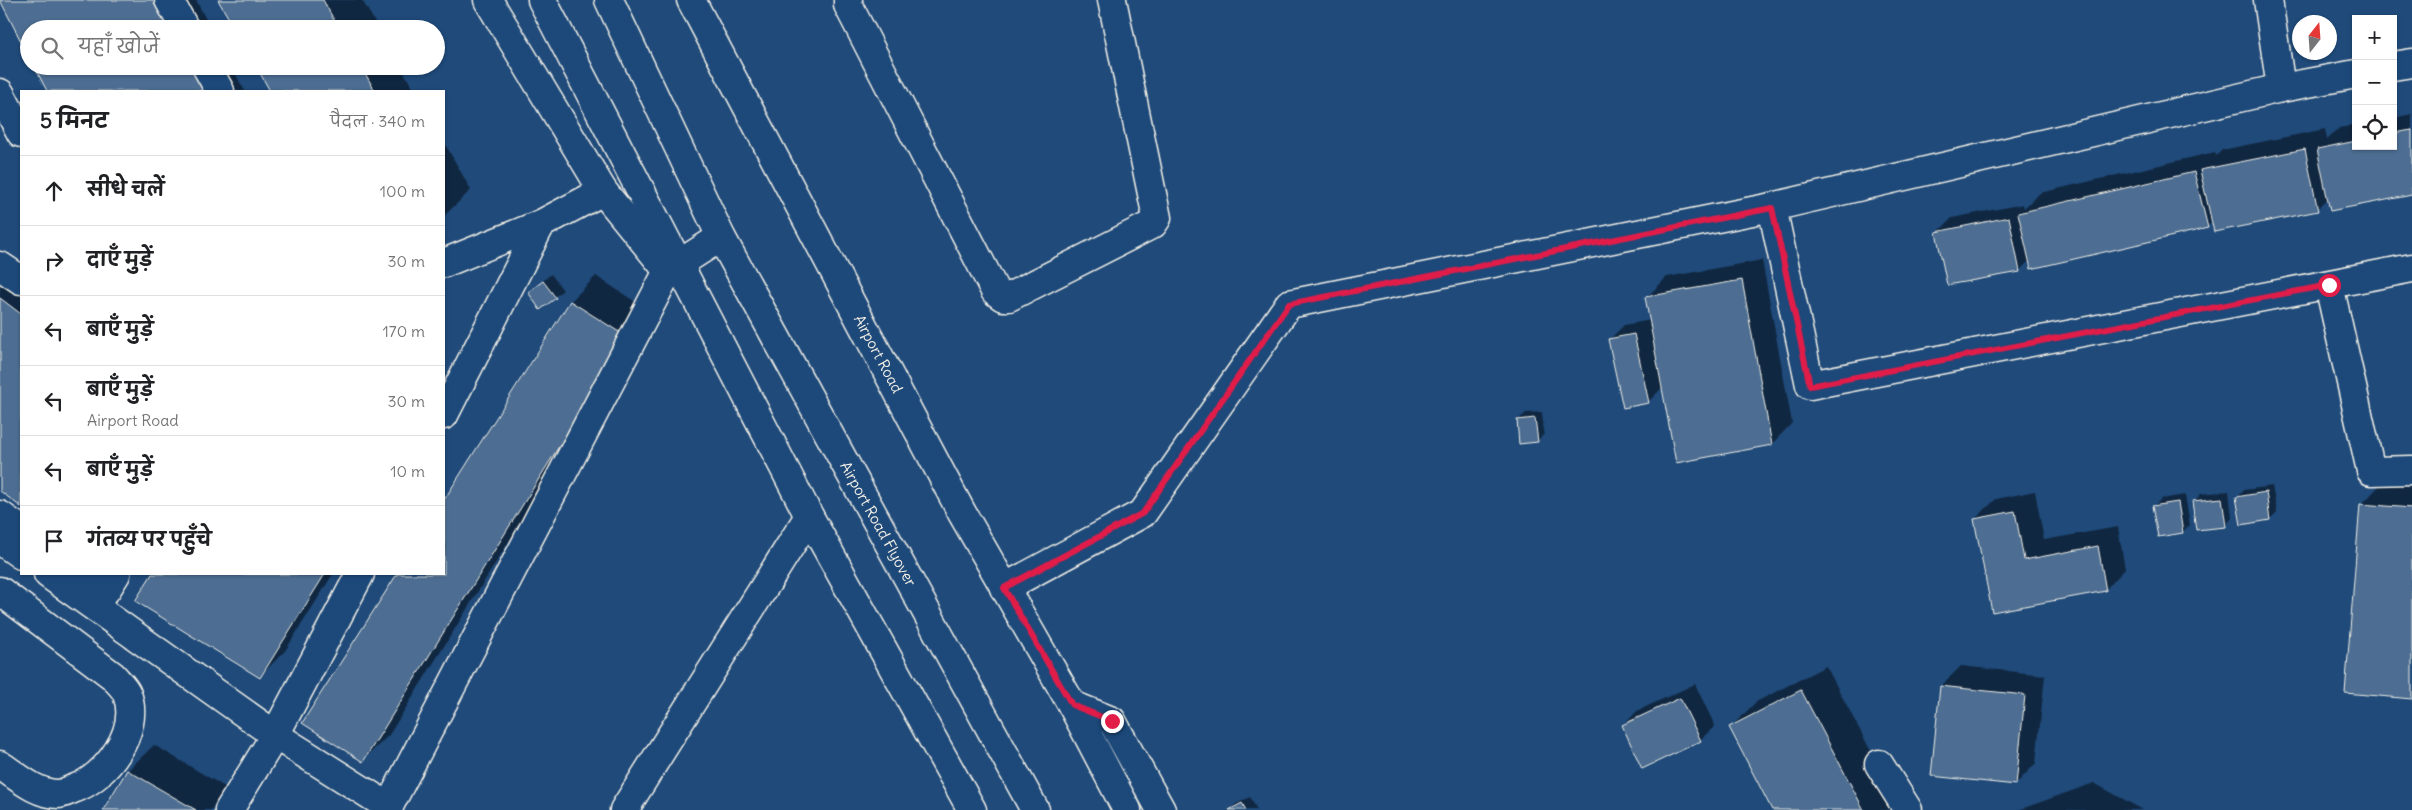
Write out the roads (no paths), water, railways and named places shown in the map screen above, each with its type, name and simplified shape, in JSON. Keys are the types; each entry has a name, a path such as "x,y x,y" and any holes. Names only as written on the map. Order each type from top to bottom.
{"street":[{"path":"169,0 180,20"},
{"path":"488,0 602,191 672,267"},
{"path":"542,0 672,267 972,810"},
{"name":"Airport Road Flyover","path":"609,0 721,237 1035,810"},
{"name":"Airport Road","path":"690,0 962,513 1072,705"},
{"path":"848,0 848,4 995,291 1002,297 1009,297 1152,224 1157,218 1112,0"},
{"path":"2268,0 2281,88"},
{"path":"2397,65 2412,63"},
{"path":"211,75 219,90"},
{"path":"1004,588 1143,513 1289,304 1772,208 2281,88 2352,75"},
{"path":"0,93 20,131"},
{"path":"445,263 541,224 602,191"},
{"path":"1772,208 1810,386 2412,268"},
{"path":"446,406 541,224"},
{"path":"49,575 275,736 388,808 672,267 721,237"},
{"path":"0,266 20,279"},
{"path":"2329,285 2371,471 2412,470"},
{"path":"0,515 20,529"},
{"path":"624,810 809,516"},
{"path":"0,540 20,554"},
{"path":"84,575 106,590 115,575"},
{"path":"229,810 275,736 359,575"},
{"path":"0,591 113,676 127,694 130,720 120,748 103,772 86,785 58,794 31,786 0,764"},
{"path":"1072,705 1121,798"},
{"path":"1072,705 1112,721 1161,810"},
{"path":"1879,764 1908,810"}]}
